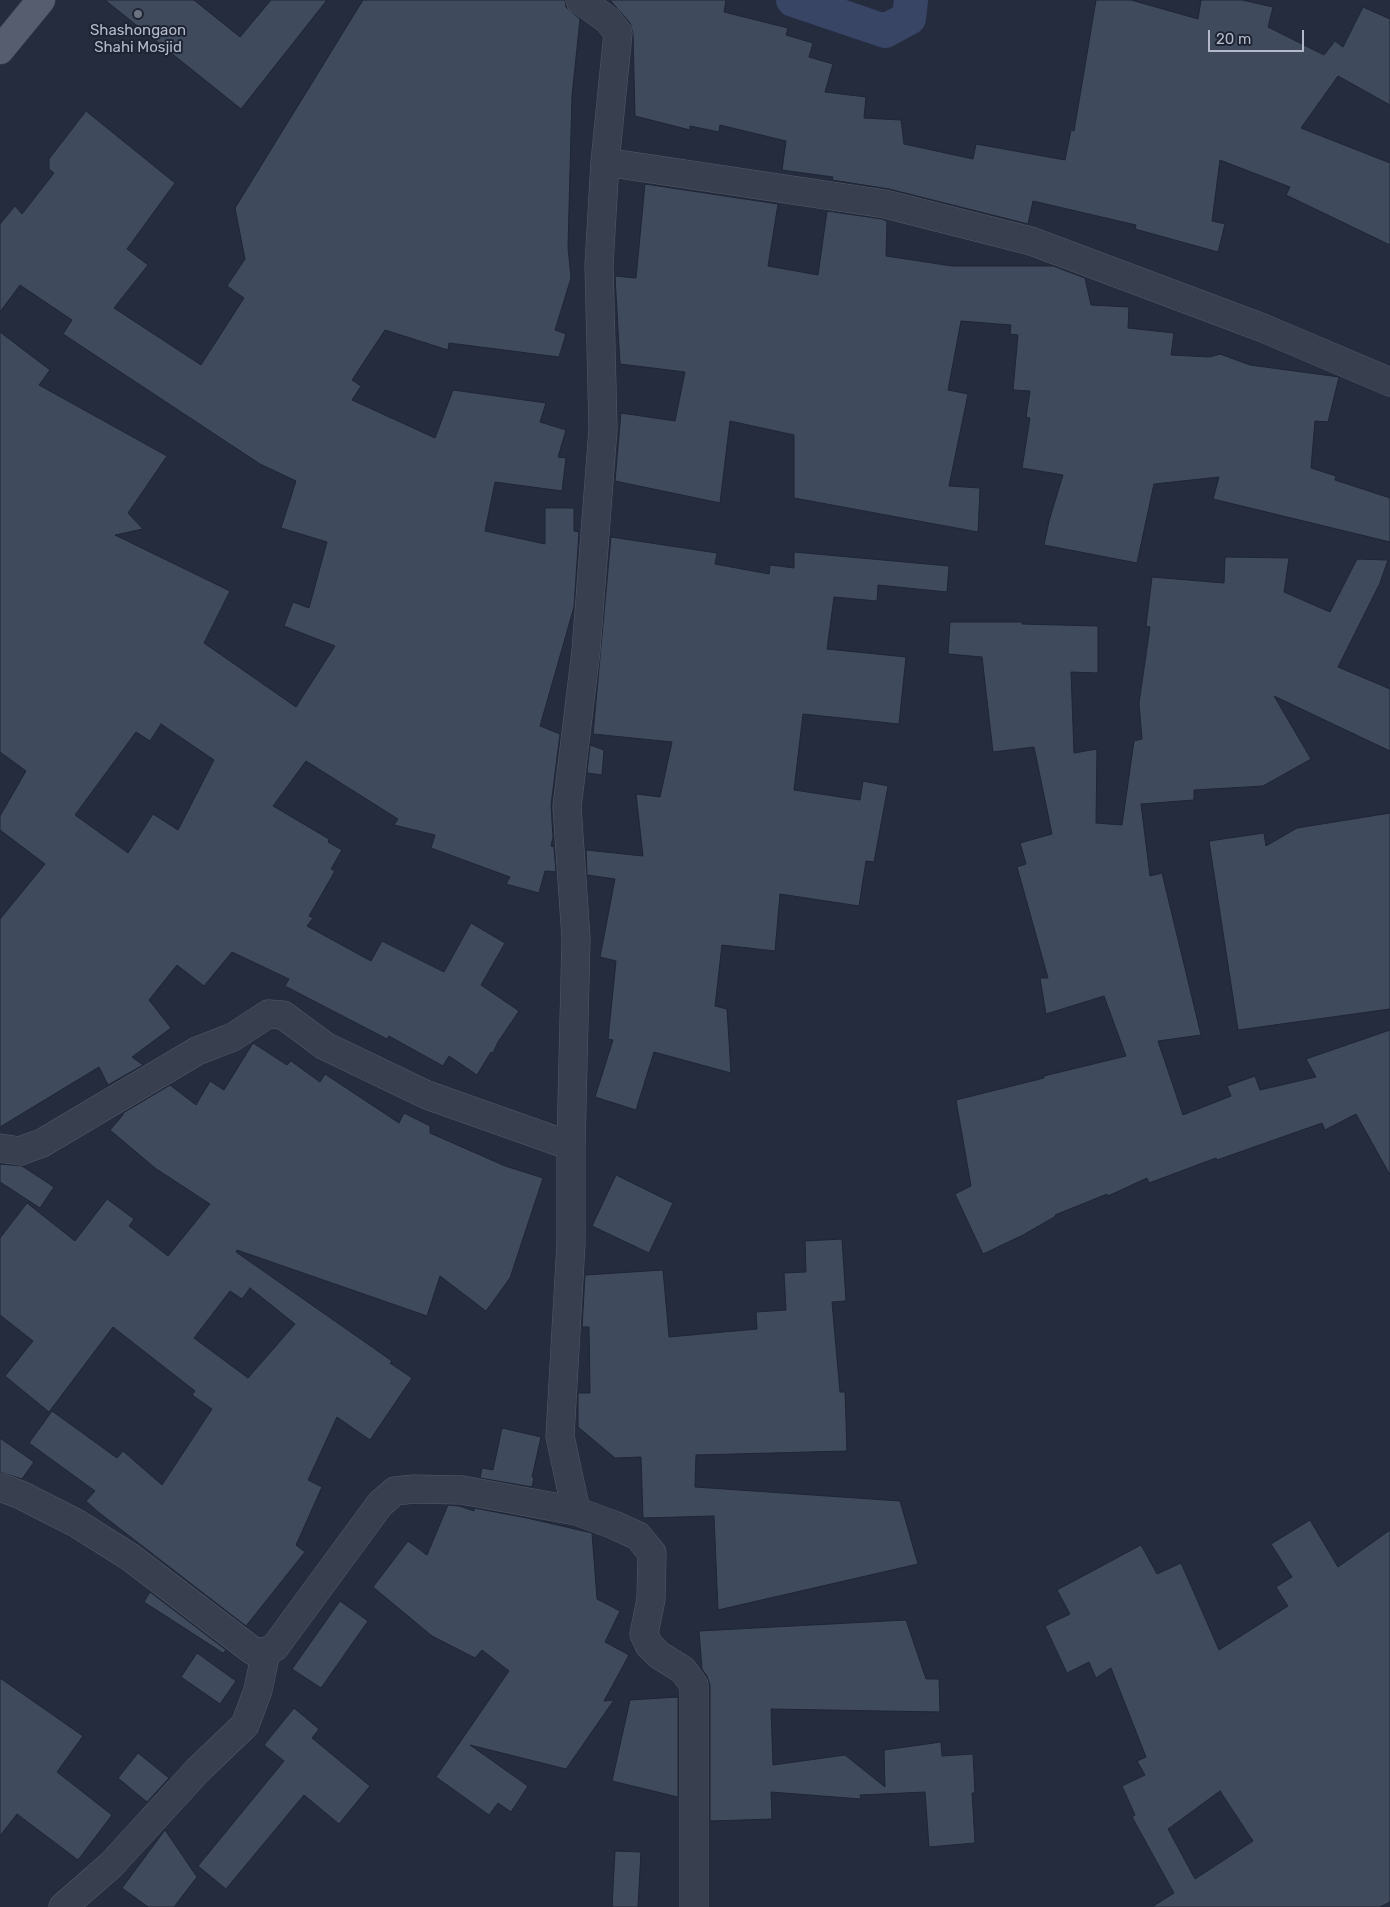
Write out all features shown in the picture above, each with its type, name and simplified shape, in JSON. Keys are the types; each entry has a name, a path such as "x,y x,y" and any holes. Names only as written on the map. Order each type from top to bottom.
{"main road":[{"path":"0,50 40,0"}],"street":[{"path":"576,1511 560,1436 571,1243 571,1146 576,938 567,808 586,651 602,429 599,265 605,162 618,32 608,20 580,0"},
{"path":"605,162 886,204 1031,241 1263,328 1390,382"},
{"path":"0,1148 20,1151 42,1143 197,1051 233,1036 268,1014 283,1015 325,1046 427,1095 571,1146"},
{"path":"0,1487 21,1495 76,1523 122,1552 253,1651 266,1652 275,1647 380,1504 395,1491 414,1489 462,1490 527,1504 576,1511 638,1536 652,1553 651,1599 644,1634 649,1645 659,1655 683,1670 694,1685 694,1907"},
{"path":"63,1907 111,1865 198,1770 245,1725 258,1690 266,1652"}],"building":[{"path":"105,0 194,0 240,37 271,0 327,0 241,109"},
{"path":"363,0 565,0 566,7 580,19 572,96 568,247 571,278 555,330 566,334 559,357 449,343 448,350 385,330 352,380 361,386 352,400 435,438 453,390 546,403 540,422 566,430 558,457 566,458 562,491 495,482 485,531 545,544 545,508 574,508 574,531 579,532 574,607 540,726 560,734 551,805 553,837 551,846 554,847 556,872 545,871 539,893 506,884 510,877 431,848 435,835 394,825 398,819 306,761 273,806 329,839 328,842 342,850 331,869 335,871 309,916 313,918 307,926 371,961 382,941 444,972 471,923 505,943 481,985 519,1011 477,1075 449,1056 443,1066 389,1036 387,1039 285,986 289,979 232,952 204,986 177,965 149,1000 171,1028 132,1057 143,1065 108,1085 99,1067 0,1127 0,919 45,864 0,830 0,816 26,771 0,752 0,332 50,370 39,385 167,456 128,513 143,529 115,535 230,591 204,643 296,707 335,646 284,626 293,602 309,608 327,542 281,528 296,481 260,464 63,334 72,320 20,285 0,312 0,224 15,206 22,214 54,173 49,169 49,159 86,111 175,183 127,249 148,265 114,308 201,365 244,298 227,286 245,259 235,208","holes":["161,724 214,760 178,830 153,814 128,853 75,815 136,732 150,741"]},
{"path":"610,0 726,0 724,12 788,28 786,35 813,43 809,57 833,64 825,92 866,97 864,118 901,120 904,144 973,159 976,144 1065,160 1071,130 1074,131 1096,0 1131,0 1198,19 1201,0 1242,0 1273,7 1268,27 1324,55 1335,41 1343,47 1363,7 1390,19 1390,105 1338,76 1301,128 1390,163 1390,245 1286,195 1290,187 1220,160 1212,221 1225,224 1218,252 1135,229 1136,225 1033,201 1028,224 889,189 832,180 833,177 782,170 786,141 720,125 719,132 690,126 690,130 635,116 633,34 630,23"},
{"path":"645,184 778,204 768,266 818,275 827,211 882,219 887,221 886,256 952,266 1053,266 1085,278 1091,305 1129,307 1128,328 1174,333 1171,355 1210,357 1220,354 1250,365 1339,377 1328,422 1315,421 1311,468 1336,476 1335,480 1390,498 1390,542 1213,499 1219,477 1154,484 1137,563 1044,545 1063,475 1022,468 1030,418 1026,417 1030,391 1013,390 1018,335 1010,334 1011,325 961,321 948,390 968,394 949,486 980,488 978,532 794,498 794,435 730,421 720,503 615,481 621,413 675,421 685,372 620,364 615,276 636,278"},
{"path":"611,537 717,553 715,564 769,574 770,565 794,568 794,552 949,566 947,592 878,585 877,601 834,597 827,649 906,657 899,724 803,714 794,790 860,800 863,781 888,786 874,862 866,861 859,906 780,894 775,951 722,945 715,1006 727,1009 731,1073 654,1052 636,1110 595,1097 613,1040 608,1039 616,961 600,957 615,879 587,875 586,850 643,856 636,794 660,797 672,742 593,734"},
{"path":"1225,557 1289,558 1284,592 1330,612 1357,559 1388,560 1380,583 1338,667 1390,689 1390,751 1274,696 1311,759 1263,786 1194,790 1194,800 1141,804 1150,876 1162,873 1201,1035 1158,1041 1183,1115 1231,1096 1227,1086 1255,1076 1260,1090 1316,1077 1306,1059 1390,1030 1390,1175 1356,1114 1325,1130 1322,1123 1217,1160 1216,1158 1149,1183 1147,1178 1108,1196 1107,1194 1055,1215 1023,1235 983,1254 955,1194 971,1186 956,1100 1126,1056 1104,996 1046,1014 1040,978 1048,978 1017,867 1026,864 1020,843 1052,834 1034,747 993,752 982,657 948,654 950,622 1022,622 1022,624 1098,626 1098,673 1071,672 1074,753 1097,749 1096,823 1122,825 1134,741 1142,739 1139,703 1150,627 1146,626 1152,577 1224,583"},
{"path":"590,745 604,750 602,775 587,773"},
{"path":"1390,813 1390,1009 1238,1030 1209,841 1264,833 1266,846 1297,828"},
{"path":"253,1043 287,1065 291,1061 320,1082 325,1074 399,1123 404,1113 430,1126 430,1133 505,1166 543,1178 510,1278 486,1311 440,1276 427,1316 237,1250 236,1252 392,1361 390,1363 412,1378 370,1440 337,1417 308,1480 322,1487 296,1545 305,1552 246,1626 97,1511 86,1501 95,1491 29,1443 52,1411 117,1458 123,1451 162,1485 212,1409 192,1395 195,1391 113,1327 49,1412 5,1376 33,1341 0,1315 0,1238 27,1203 75,1241 107,1199 134,1219 129,1226 168,1256 210,1204 155,1168 110,1130 123,1113 170,1085 196,1105 210,1081 224,1090","holes":["250,1288 295,1324 248,1378 194,1338 230,1291 242,1299"]},
{"path":"0,1164 22,1166 54,1187 40,1208 0,1182"},
{"path":"616,1175 673,1203 649,1253 592,1226"},
{"path":"842,1239 846,1301 832,1302 840,1392 845,1392 847,1451 696,1455 695,1487 900,1501 918,1564 718,1610 714,1516 643,1518 641,1457 615,1458 578,1427 578,1393 590,1393 589,1327 582,1327 585,1275 663,1270 669,1337 757,1329 756,1312 786,1310 784,1273 806,1272 805,1241"},
{"path":"502,1428 541,1437 532,1477 534,1478 532,1487 480,1478 482,1468 493,1470"},
{"path":"0,1438 34,1462 22,1479 0,1472"},
{"path":"448,1505 474,1511 474,1508 527,1518 592,1533 597,1599 620,1611 605,1642 629,1655 604,1701 614,1700 566,1769 470,1745 528,1786 511,1812 498,1803 489,1815 436,1777 509,1671 482,1650 475,1658 432,1636 373,1587 408,1541 427,1555"},
{"path":"1310,1520 1338,1567 1390,1530 1390,1902 1380,1907 1152,1907 1174,1893 1132,1817 1135,1815 1122,1786 1145,1775 1137,1761 1146,1757 1111,1668 1096,1678 1089,1662 1067,1673 1045,1626 1070,1614 1057,1590 1141,1545 1157,1574 1181,1563 1219,1650 1288,1606 1276,1587 1292,1577 1271,1544","holes":["1220,1791 1253,1841 1195,1879 1168,1829"]},
{"path":"150,1592 226,1650 223,1653 144,1602"},
{"path":"340,1601 368,1621 321,1688 292,1669"},
{"path":"906,1620 926,1679 939,1679 940,1712 771,1709 773,1765 845,1755 885,1787 884,1750 941,1742 942,1756 973,1754 975,1793 972,1793 975,1843 929,1847 925,1792 860,1795 861,1799 771,1792 772,1819 710,1821 710,1685 702,1669 699,1631"},
{"path":"197,1653 236,1681 220,1704 181,1677"},
{"path":"0,1678 83,1736 57,1772 112,1815 78,1860 17,1814 0,1836"},
{"path":"678,1697 678,1797 612,1781 630,1700"},
{"path":"294,1708 319,1729 312,1738 370,1786 339,1824 304,1795 226,1889 198,1866 284,1761 264,1745"},
{"path":"138,1753 169,1778 147,1802 118,1778"},
{"path":"165,1830 197,1877 174,1907 148,1907 122,1888"},
{"path":"615,1851 641,1852 638,1907 612,1907"}],"waterway":[{"path":"793,0 885,31 909,18 911,0"}],"place":[{"name":"Shashongaon Shahi Mosjid","path":"138,14"}]}
